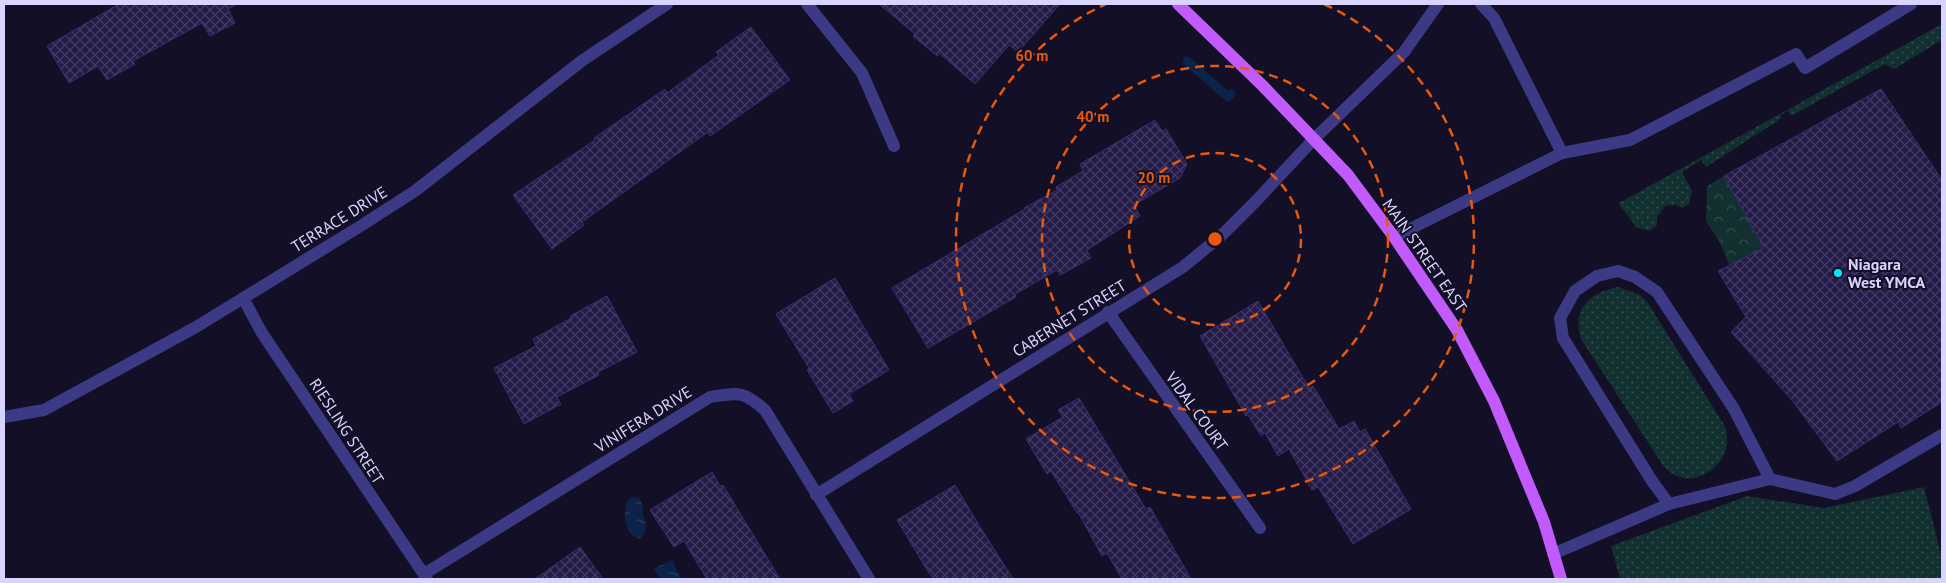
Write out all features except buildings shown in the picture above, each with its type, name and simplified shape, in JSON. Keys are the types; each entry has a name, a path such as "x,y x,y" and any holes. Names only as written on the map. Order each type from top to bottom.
{"main road":[{"name":"MAIN STREET EAST","path":"1178,4 1263,86 1348,175 1394,237 1457,330 1494,401 1544,522 1561,579"}],"street":[{"name":"TERRACE DRIVE","path":"4,417 44,410 196,327 244,298 415,190 583,60 667,4"},
{"path":"807,4 862,73 894,146"},
{"name":"CABERNET STREET","path":"816,495 1183,267 1222,235 1314,139 1404,52 1438,4"},
{"path":"1480,4 1494,18 1562,153"},
{"path":"1394,237 1562,153 1630,140 1796,54 1805,68 1911,4"},
{"path":"1669,504 1652,481 1563,338 1560,318 1575,291 1597,276 1618,271 1635,277 1658,292 1734,409 1770,479"},
{"name":"RIESLING STREET","path":"244,298 262,333 377,507 426,577"},
{"name":"VIDAL COURT","path":"1108,312 1260,528"},
{"name":"VINIFERA DRIVE","path":"426,577 710,397 738,393 755,401 765,410 869,579"},
{"path":"1553,554 1669,504 1770,479 1835,494 1855,486 1942,435"}],"green space":[{"path":"1942,24 1942,40 1894,69 1885,64 1791,116 1788,111 1780,115 1782,118 1706,167 1701,160 1682,172 1692,191 1689,204 1682,208 1676,205 1665,206 1657,217 1657,225 1650,231 1636,227 1622,210 1619,203"},
{"path":"1724,176 1764,248 1730,266 1719,241 1706,221 1707,186"},
{"path":"1618,287 1640,295 1648,303 1726,428 1727,443 1722,459 1706,474 1699,477 1684,478 1674,475 1664,467 1581,339 1579,318 1581,310 1592,297 1608,289"},
{"path":"1924,487 1942,558 1942,579 1620,579 1611,546 1747,496 1824,508"}],"water":[{"path":"631,497 639,498 642,505 646,529 639,539 632,535 627,527 625,510"},
{"path":"672,560 683,579 661,579 653,569"}],"waterway":[{"path":"1187,61 1228,97 1231,94"}],"place":[{"name":"Niagara West YMCA","path":"1838,273"}]}
